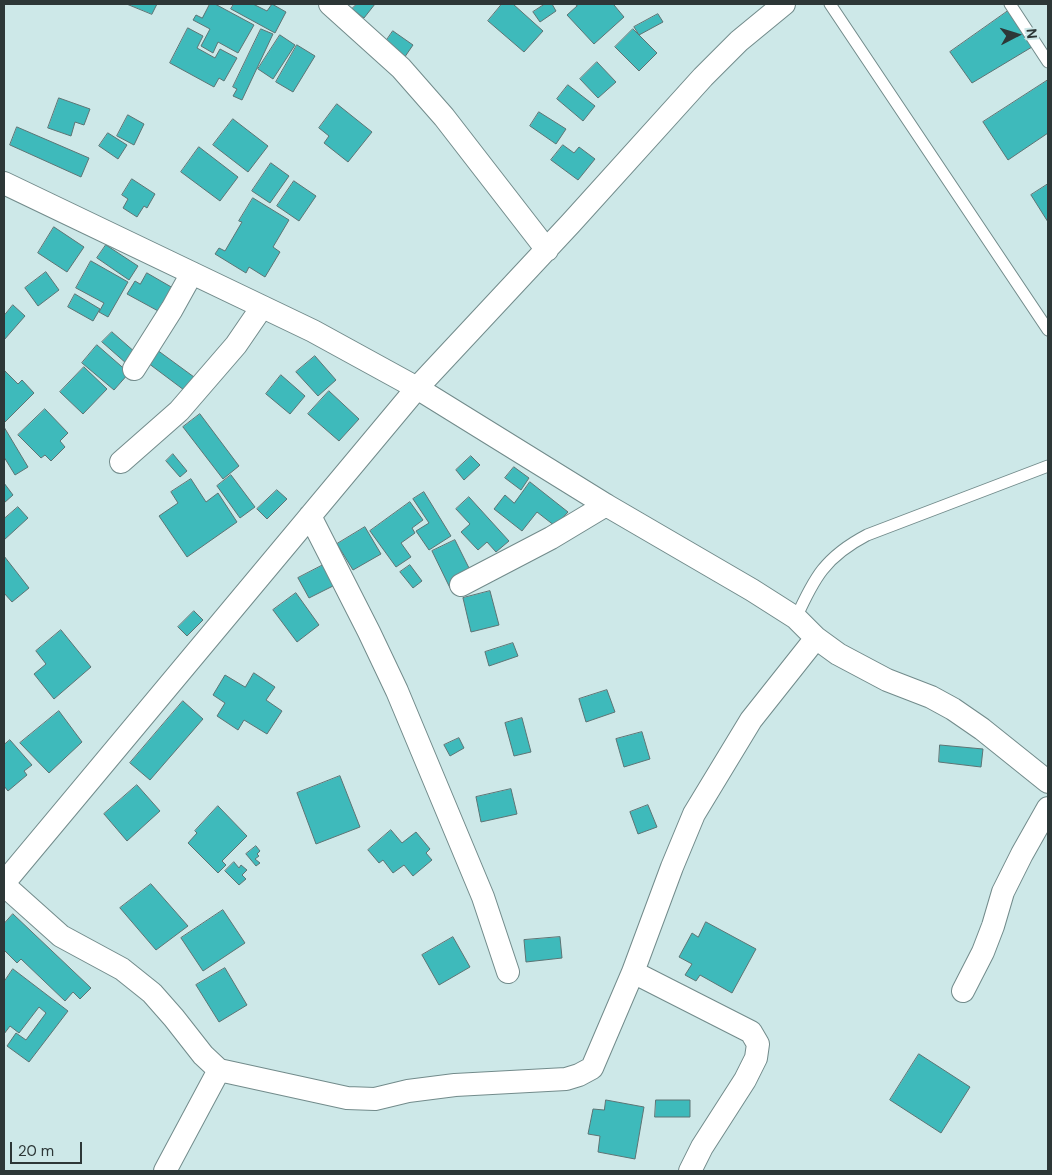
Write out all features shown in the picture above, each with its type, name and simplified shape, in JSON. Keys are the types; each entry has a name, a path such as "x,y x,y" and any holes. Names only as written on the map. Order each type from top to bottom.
{"street":[{"path":"330,4 401,68 444,117 547,250"},
{"path":"784,4 739,41 704,77 547,250 417,388 4,884 61,936 122,969 152,993 203,1055 219,1070 347,1098 375,1099 408,1091 455,1085 566,1079 580,1075 592,1068 633,972 672,866 694,814 751,720 816,638"},
{"path":"4,183 29,197 262,306 417,388 606,506 736,580 796,618 816,638 856,665 887,680 931,697 953,709 982,729 1048,782"},
{"path":"134,368 172,309 192,273"},
{"path":"121,462 180,411 236,345 262,306"},
{"path":"461,585 551,538 606,506"},
{"path":"310,516 397,691 483,897 508,972"},
{"path":"963,991 983,952 1003,892 1048,808"},
{"path":"633,972 751,1032 758,1044 756,1058 745,1080 702,1147 690,1171"},
{"path":"165,1171 219,1070"},
{"path":"176,1150 184,1171"}],"lane":[{"path":"830,4 1048,330"},
{"path":"1010,4 1048,62"},
{"path":"796,618 819,573 851,543 866,535 1048,466"}],"building":[{"path":"127,4 157,4 152,14"},
{"path":"210,4 215,4 254,25 238,53 218,42 213,53 201,46 210,29 193,20 196,15 202,18"},
{"path":"234,4 253,4 267,11 272,4 286,12 275,33 231,9"},
{"path":"357,4 375,4 364,18 352,9"},
{"path":"502,4 513,4 543,31 524,52 488,21"},
{"path":"545,4 552,4 556,11 540,22 533,12"},
{"path":"575,4 615,4 624,17 594,44 567,15 577,6"},
{"path":"1008,11 1032,47 972,83 950,52"},
{"path":"658,14 663,22 639,35 634,27"},
{"path":"188,28 203,36 197,48 215,58 220,49 237,58 224,81 219,78 214,87 170,63"},
{"path":"261,29 273,34 242,100 233,96 237,89 233,87"},
{"path":"633,29 657,53 639,71 615,47"},
{"path":"393,31 413,45 402,61 382,47"},
{"path":"280,35 295,45 273,79 258,69"},
{"path":"297,45 315,56 293,92 276,82"},
{"path":"597,62 616,82 598,98 580,79"},
{"path":"1048,80 1048,133 1008,160 983,122"},
{"path":"568,85 595,106 583,121 557,99"},
{"path":"59,98 90,109 84,125 75,122 71,136 48,128"},
{"path":"337,104 372,132 348,162 324,143 329,136 319,128"},
{"path":"539,112 566,129 556,144 530,126"},
{"path":"128,115 144,124 134,145 117,136"},
{"path":"233,119 268,146 248,172 213,145"},
{"path":"17,127 89,158 81,177 10,145"},
{"path":"108,133 127,145 118,159 99,146"},
{"path":"563,145 574,153 579,147 595,159 578,180 551,160"},
{"path":"199,147 238,177 220,201 181,172"},
{"path":"271,163 289,176 270,203 252,191"},
{"path":"132,179 155,194 147,208 144,206 137,217 123,208 128,199 122,195"},
{"path":"294,181 316,196 299,221 277,206"},
{"path":"1048,184 1048,222 1031,195"},
{"path":"253,198 289,220 273,247 280,252 265,277 249,267 246,273 215,254 219,248 225,251 242,222 239,221"},
{"path":"54,227 84,247 67,272 38,253"},
{"path":"106,245 138,266 129,280 97,258"},
{"path":"91,261 128,282 108,317 99,312 104,303 76,288"},
{"path":"46,272 59,290 38,306 25,288"},
{"path":"147,273 173,288 160,312 127,294 135,281 140,284"},
{"path":"75,294 100,309 93,321 68,307"},
{"path":"13,305 25,316 4,340 4,316"},
{"path":"112,332 136,353 127,364 102,342"},
{"path":"97,345 129,373 114,390 82,363"},
{"path":"153,347 194,377 184,390 144,360"},
{"path":"315,356 336,380 318,396 296,372"},
{"path":"84,367 107,389 83,414 60,392"},
{"path":"5,371 18,384 22,380 34,393 4,423"},
{"path":"281,375 305,396 290,414 266,394"},
{"path":"329,391 359,419 339,441 308,414"},
{"path":"45,409 68,433 60,441 65,447 51,461 45,455 41,458 18,435"},
{"path":"200,414 239,466 223,479 183,427"},
{"path":"4,427 28,467 15,475 4,457"},
{"path":"173,454 187,471 180,477 166,461"},
{"path":"471,456 480,465 464,480 456,470"},
{"path":"514,467 529,478 521,490 505,478"},
{"path":"231,475 255,507 240,518 217,486"},
{"path":"191,479 206,502 218,493 237,522 187,557 159,516 178,503 171,492"},
{"path":"530,482 568,512 555,526 537,512 522,531 494,509 505,495 514,503"},
{"path":"4,483 13,495 4,503"},
{"path":"277,490 287,499 267,519 257,509"},
{"path":"424,492 451,536 429,550 416,531 429,523 413,499"},
{"path":"469,497 509,541 496,552 487,542 478,550 461,532 470,524 456,509"},
{"path":"410,502 423,520 412,528 415,533 401,543 411,557 396,567 370,531"},
{"path":"18,507 28,518 4,540 4,519"},
{"path":"365,527 381,554 353,570 337,544"},
{"path":"455,540 473,576 450,588 432,551"},
{"path":"4,556 29,588 12,602 4,593"},
{"path":"327,563 337,584 309,598 298,578"},
{"path":"410,565 422,581 413,588 400,572"},
{"path":"490,591 499,625 471,632 463,598"},
{"path":"296,593 319,625 297,642 273,610"},
{"path":"194,611 203,620 187,636 178,627"},
{"path":"61,630 91,667 54,699 34,674 46,664 36,651"},
{"path":"513,643 518,656 489,666 485,652"},
{"path":"254,673 275,687 266,700 282,711 267,734 244,720 238,730 217,716 225,703 213,695 225,675 245,687"},
{"path":"607,690 615,712 586,722 579,699"},
{"path":"183,701 203,719 150,780 130,763"},
{"path":"59,711 82,742 49,773 20,743"},
{"path":"522,718 531,752 514,756 505,723"},
{"path":"642,732 650,759 624,767 616,739"},
{"path":"459,738 464,748 450,756 444,745"},
{"path":"10,740 32,765 24,771 27,775 8,791 4,786 4,745"},
{"path":"940,745 983,749 981,767 939,762"},
{"path":"340,776 360,827 316,844 297,793"},
{"path":"137,785 160,811 127,841 104,814"},
{"path":"511,789 517,814 481,822 476,797"},
{"path":"648,805 657,827 638,834 630,812"},
{"path":"218,806 247,836 222,861 226,865 218,873 188,843 197,833 195,831"},
{"path":"391,830 402,843 416,832 430,849 426,853 432,860 413,876 404,865 393,873 383,860 379,863 368,850"},
{"path":"256,846 260,851 257,854 259,856 255,859 260,863 256,866 246,854"},
{"path":"234,862 239,868 241,865 247,870 242,875 246,879 239,885 225,871"},
{"path":"151,884 188,926 156,950 120,908"},
{"path":"223,910 245,943 203,971 181,938"},
{"path":"13,914 91,988 80,999 73,992 65,1001 21,959 17,963 4,950 4,924"},
{"path":"706,922 756,949 732,993 700,975 696,981 685,975 692,964 679,957 692,933 698,937"},
{"path":"453,937 470,967 439,985 422,955"},
{"path":"560,937 562,958 526,962 524,940"},
{"path":"225,968 247,1005 219,1022 196,985"},
{"path":"13,969 68,1011 29,1062 7,1046 16,1033 26,1040 46,1013 39,1007 19,1033 10,1026 4,1034 4,982"},
{"path":"919,1054 970,1087 941,1133 890,1100"},
{"path":"606,1100 644,1107 635,1159 598,1152 600,1136 588,1134 593,1109 604,1110"},
{"path":"656,1100 690,1100 690,1117 655,1117"}]}
